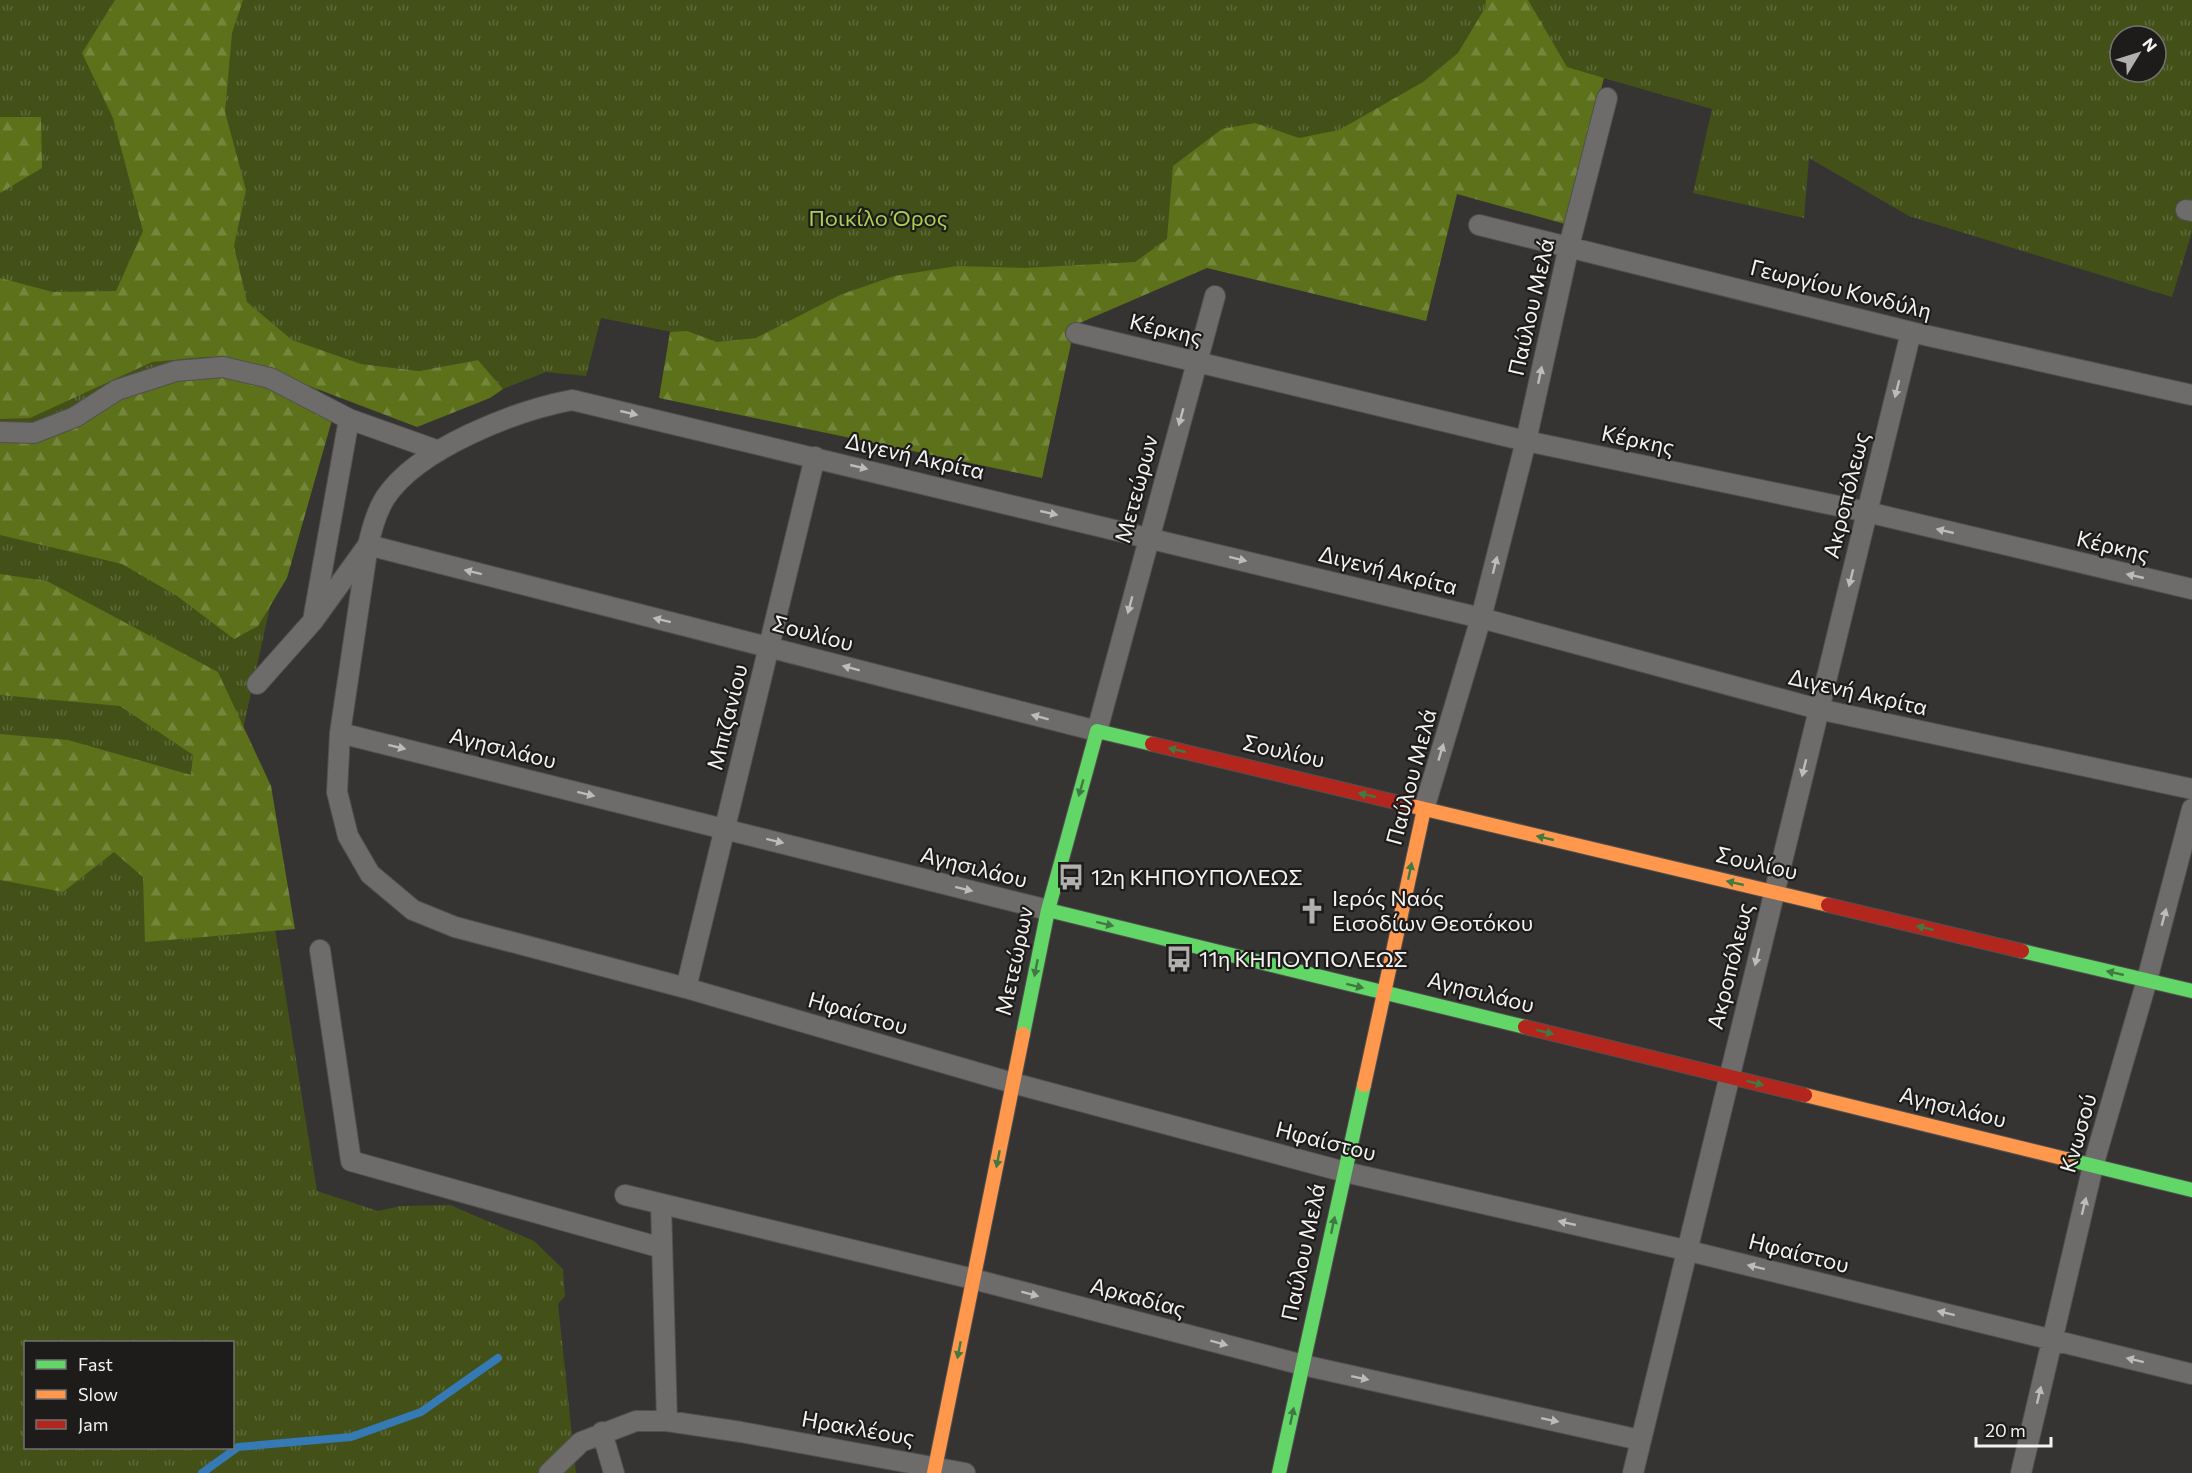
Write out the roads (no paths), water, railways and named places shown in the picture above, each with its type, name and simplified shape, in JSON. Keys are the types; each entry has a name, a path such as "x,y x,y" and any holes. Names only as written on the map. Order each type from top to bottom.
{"street":[{"name":"Παύλου Μελά","path":"1279,1473 1424,808 1481,618 1526,441 1569,246 1607,98"},
{"name":"Γεωργίου Κονδύλη","path":"1479,225 1911,332 2192,395"},
{"name":"Μετεώρων","path":"935,1469 1048,910 1215,296"},
{"name":"Ακροπόλεως","path":"1633,1473 1685,1250 1911,332"},
{"name":"Κέρκης","path":"1076,333 1197,360 1526,441 1867,512 2192,589"},
{"path":"0,432 34,433 75,417 117,390 176,371 223,368 270,378 349,419 439,451"},
{"name":"Διγενή Ακρίτα","path":"572,400 1148,536 1481,618 1818,709 2192,789"},
{"name":"Ηφαίστου","path":"572,400 517,413 439,451 404,477 386,498 375,517 368,545 340,733 337,792 348,836 370,874 413,910 455,927 686,988 1013,1083 1345,1172 1685,1250 2192,1374"},
{"path":"313,621 349,419"},
{"name":"Μπιζανίου","path":"686,988 815,457"},
{"path":"257,684 313,621 368,545"},
{"name":"Σουλίου","path":"368,545 1097,731 2192,991"},
{"name":"Αγησιλάου","path":"340,733 1384,993 2192,1190"},
{"name":"Κνωσού","path":"2021,1473 2093,1166 2147,980 2192,809"},
{"path":"320,950 351,1161 662,1248"},
{"name":"Αρκαδίας","path":"626,1195 974,1279 1303,1365 1640,1440"},
{"path":"661,1204 667,1421"},
{"name":"Ηρακλέους","path":"549,1473 581,1442 602,1431 636,1420 667,1421 741,1432 965,1473"},
{"path":"602,1431 614,1473"}],"waterway":[{"path":"202,1473 238,1447 351,1437 421,1412 498,1358"}],"place":[{"name":"12η ΚΗΠΟΥΠΟΛΕΩΣ","path":"1071,877"},
{"name":"Ιερός Ναός Εισοδίων Θεοτόκου","path":"1312,911"},
{"name":"11η ΚΗΠΟΥΠΟΛΕΩΣ","path":"1179,959"}],"park label":[{"name":"Ποικίλο Όρος","path":"878,218"}]}
